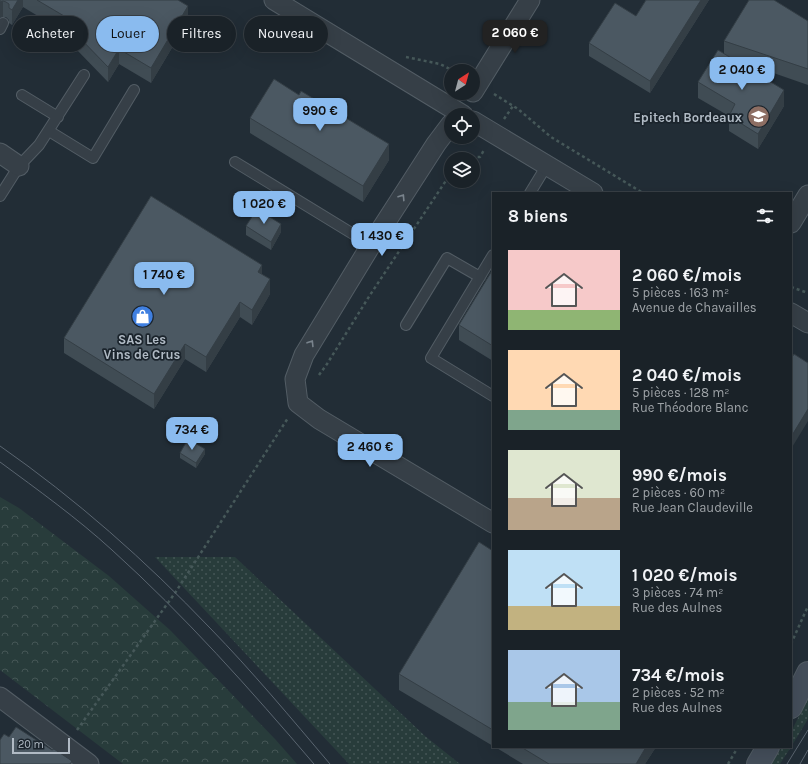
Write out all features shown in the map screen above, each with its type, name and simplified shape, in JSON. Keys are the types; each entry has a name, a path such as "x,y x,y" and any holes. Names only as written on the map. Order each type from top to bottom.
{"main road":[{"path":"792,705 808,673"},
{"path":"758,764 767,748"}],"street":[{"path":"274,0 445,108"},
{"path":"480,82 530,0"},
{"path":"480,128 547,165 591,192"},
{"path":"444,136 436,144 371,245 304,355 295,379 298,404 319,419 492,522"},
{"path":"0,153 19,166"},
{"path":"792,221 808,195"},
{"path":"792,314 808,323"},
{"path":"0,697 88,764"}],"lane":[{"path":"0,196 19,166 39,145 49,131 84,75"},
{"path":"49,131 93,158 134,90"},
{"path":"22,95 58,117"},
{"path":"235,162 371,245"},
{"path":"531,192 547,165"},
{"path":"492,257 431,358 492,395"},
{"path":"406,325 447,258 480,277"}],"path":[{"path":"480,92 518,109 551,137 641,192"},
{"path":"319,375 444,184"},
{"path":"792,287 808,293"},
{"path":"65,746 97,704 175,593 298,404"},
{"path":"792,642 808,606"},
{"path":"728,764 737,748"}],"green space":[{"path":"0,497 19,508 109,576 170,630 275,739 297,764 123,764 0,670"},
{"path":"155,557 235,557 425,736 460,764 349,764"},
{"path":"808,698 808,719 792,745 792,730"},
{"path":"781,748 790,748 780,764 771,764"}],"building":[{"path":"0,0 18,0 12,10 9,8 9,4 3,1 0,2"},
{"path":"37,0 178,0 188,6 182,16 167,16 167,41 151,68 124,52 159,52 159,16 96,16 96,52 117,52 108,67 88,46 88,16 64,16"},
{"path":"646,0 701,0 650,81 589,43 615,3 636,16"},
{"path":"749,0 774,0 808,21 808,69 724,41"},
{"path":"718,50 784,90 758,134 729,116 735,104 698,82"},
{"path":"274,79 299,95 301,91 389,144 363,186 250,118"},
{"path":"151,196 262,265 258,272 270,279 252,310 240,302 206,357 185,344 154,394 64,338"},
{"path":"257,209 281,224 271,242 246,226"},
{"path":"492,271 492,345 459,325"},
{"path":"794,354 808,363 808,409 792,435 792,357"},
{"path":"188,439 205,449 196,463 180,453"},
{"path":"479,542 492,550 492,729 399,674"},
{"path":"16,727 72,761 70,764 0,764 0,740 4,734 9,737"},
{"path":"523,748 645,748 636,764 549,764"}],"tram line":[{"path":"0,446 83,509 110,532 186,603 241,661 330,764"},
{"path":"0,462 57,504 112,550 139,575 191,627 266,708 314,764"},
{"path":"787,764 808,730"},
{"path":"800,764 808,750"}],"place":[{"name":"Epitech Bordeaux","path":"758,117"},
{"name":"SAS Les Vins de Crus","path":"142,317"}]}
